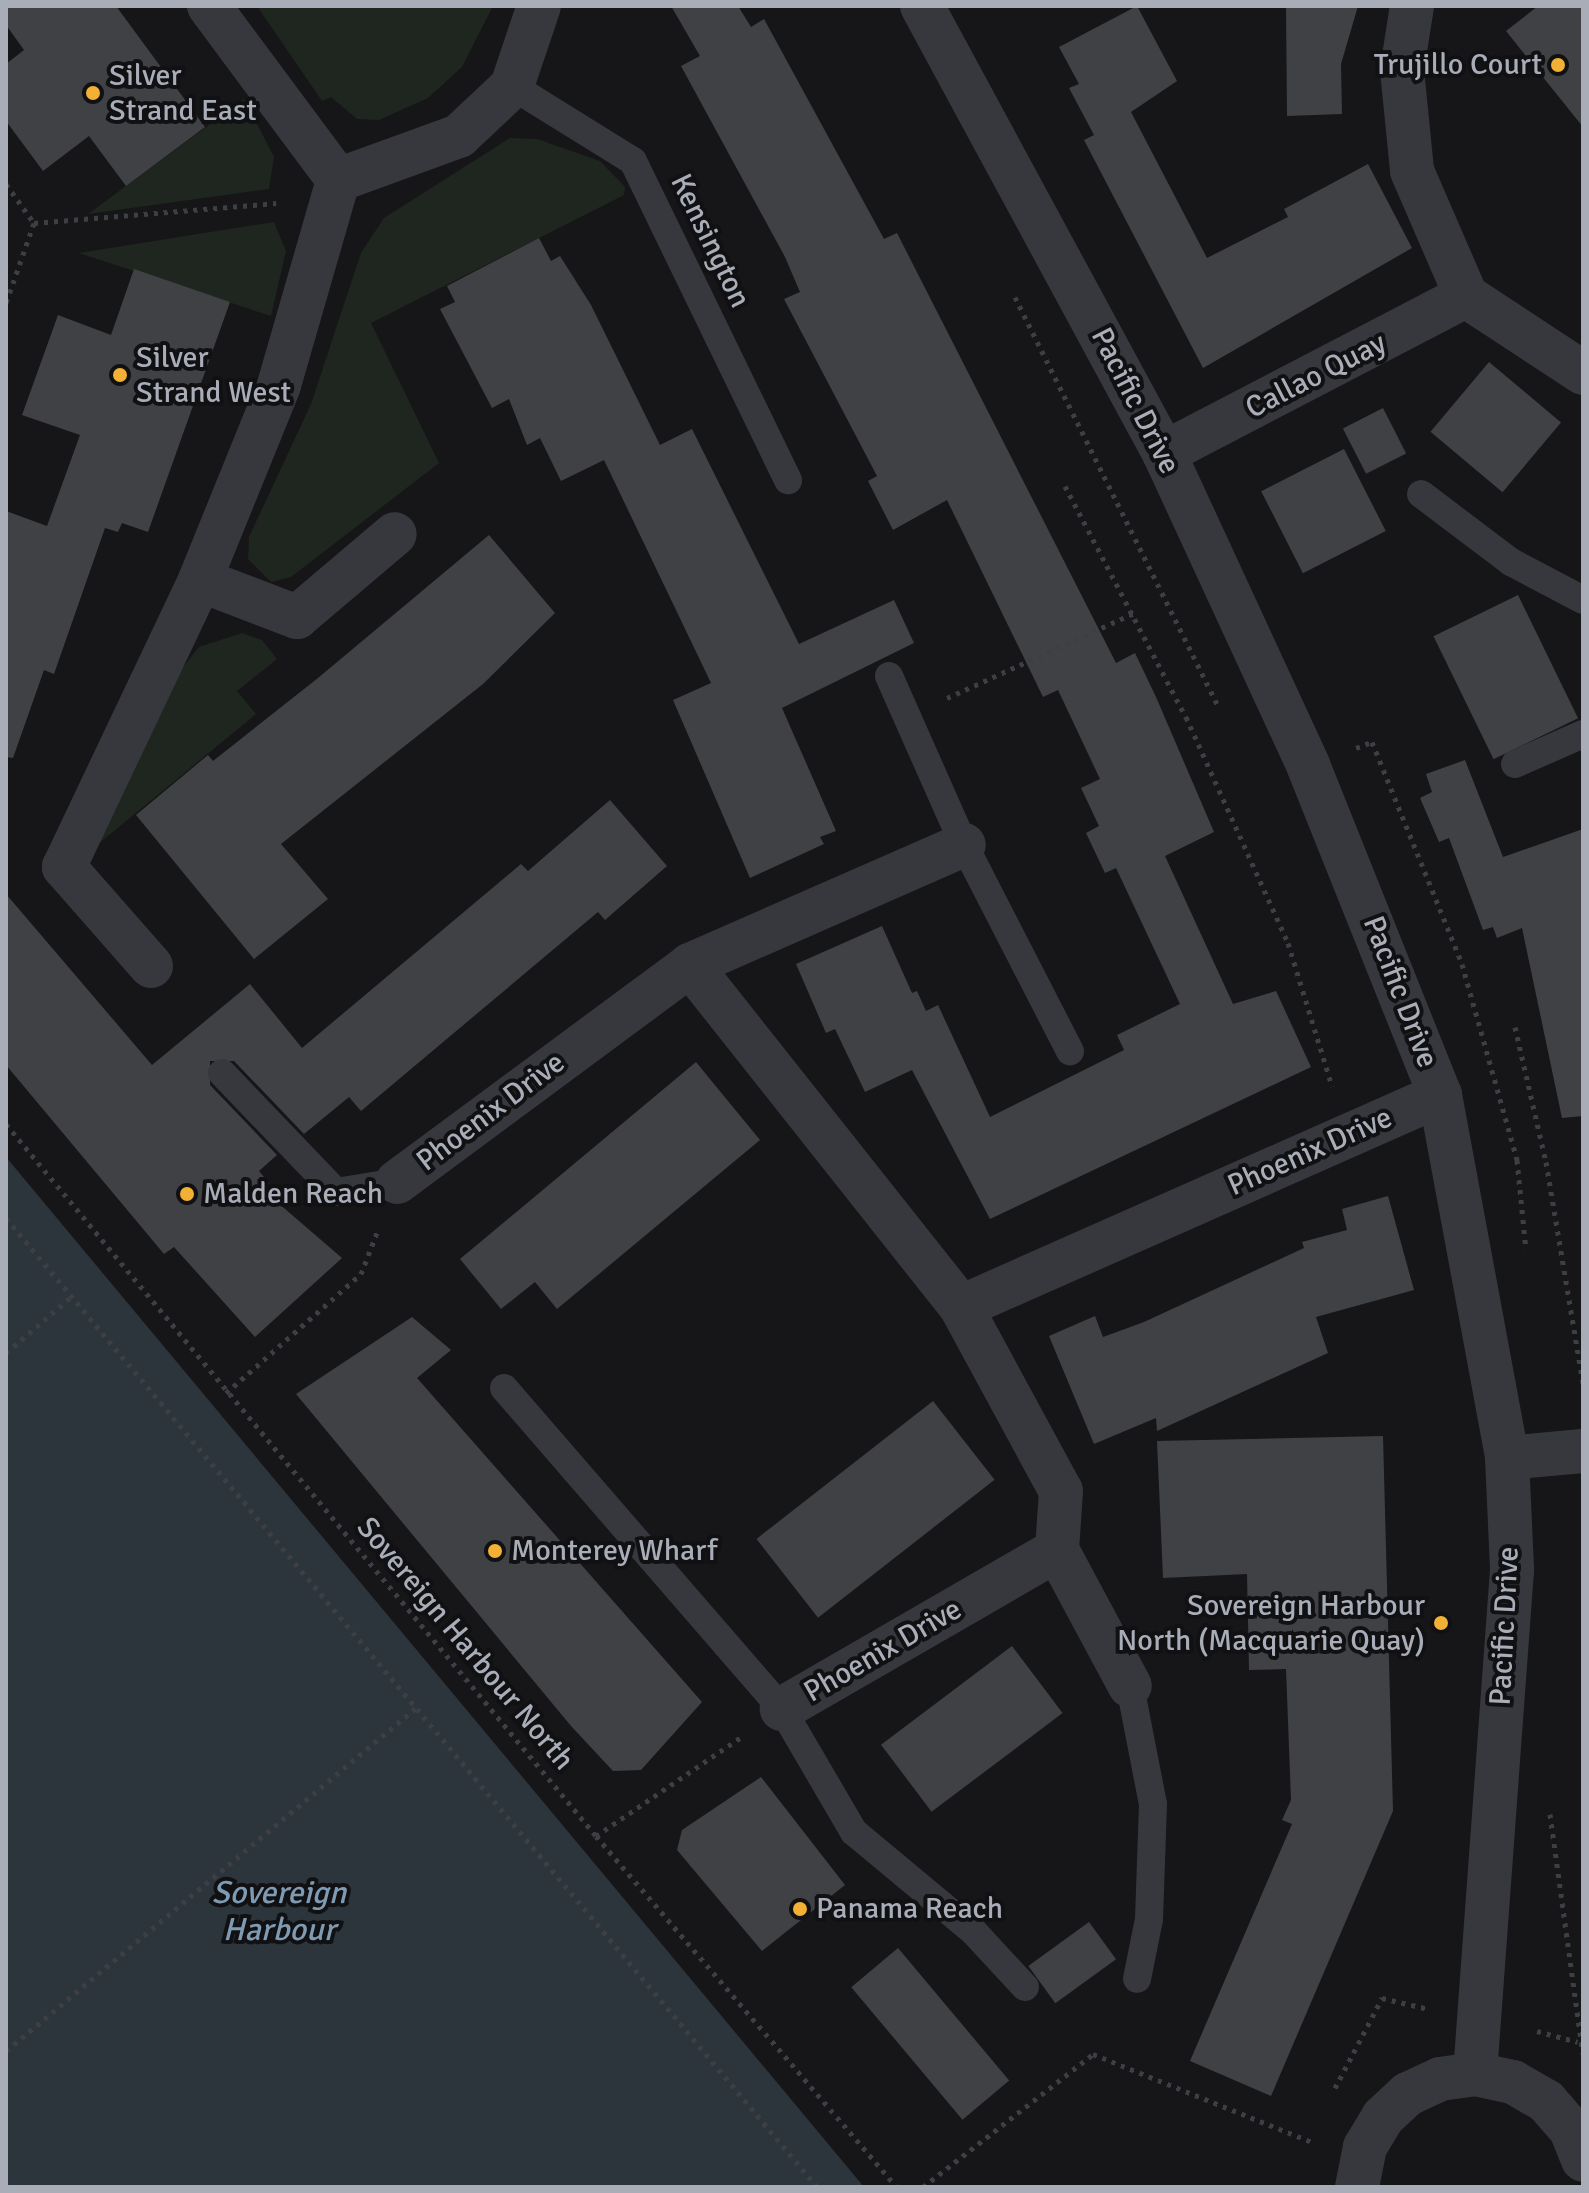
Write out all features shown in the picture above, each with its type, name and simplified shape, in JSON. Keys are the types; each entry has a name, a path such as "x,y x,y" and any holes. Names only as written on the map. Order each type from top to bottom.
{"street":[{"path":"209,6 338,180"},
{"path":"338,180 459,136 512,86 539,6"},
{"name":"Pacific Drive","path":"922,6 1164,453 1308,765 1440,1095 1507,1458 1512,1570 1475,2074"},
{"path":"1412,6 1402,70 1412,171 1466,296 1583,373"},
{"path":"151,966 64,867 200,580 279,385 338,180"},
{"name":"Callao Quay","path":"1164,453 1466,296"},
{"path":"200,580 297,617 395,534"},
{"name":"Phoenix Drive","path":"397,1182 690,965 964,845"},
{"path":"690,965 961,1307 1061,1491 1057,1550 1130,1686"},
{"name":"Phoenix Drive","path":"961,1307 1440,1095"},
{"path":"1507,1458 1583,1451"},
{"name":"Phoenix Drive","path":"782,1709 1057,1550"},
{"path":"1357,2187 1365,2147 1383,2117 1408,2094 1440,2079 1475,2074 1513,2082 1546,2101 1571,2130 1583,2160"}],"lane":[{"name":"Kensington","path":"512,86 633,161 788,480"},
{"path":"1421,494 1511,562 1583,600"},
{"path":"889,676 964,845 1070,1051"},
{"path":"1515,764 1583,734"},
{"name":"Phoenix Drive","path":"222,1073 336,1192 397,1182"},
{"path":"504,1388 782,1709"},
{"path":"1130,1686 1153,1804 1149,1919 1137,1979"},
{"name":"Phoenix Drive","path":"782,1709 854,1832 974,1932 1025,1987"}],"path":[{"path":"34,223 280,203 338,180"},
{"path":"6,184 34,223"},
{"path":"6,303 34,223"},
{"path":"1011,289 1219,707"},
{"path":"1065,486 1134,613 1288,943 1347,1136"},
{"path":"906,717 1134,613"},
{"path":"1515,1027 1583,1384"},
{"name":"Sovereign Harbour North","path":"6,1124 596,1836 897,2187"},
{"path":"226,1393 361,1274 397,1182"},
{"path":"6,1218 817,2187"},
{"path":"6,1353 72,1296"},
{"path":"6,2051 417,1707"},
{"path":"596,1836 782,1709"},
{"path":"923,2187 1093,2054 1315,2143"}],"shaded area":[{"path":"257,6 493,6 462,67 428,98 379,120 357,119 331,97 322,101"},
{"path":"244,99 274,157 269,189 88,214"},
{"path":"510,138 537,139 600,161 625,187 624,195 371,323 439,463 291,577 271,582 248,559 249,537 311,404 361,253 384,218"},
{"path":"274,222 286,251 271,316 79,253"},
{"path":"242,633 262,640 277,659 237,691 256,714 97,845 163,692 199,647"}],"water":[{"name":"Sovereign Harbour","path":"6,1157 864,2187 6,2187"}],"building":[{"name":"Silver Strand East","path":"6,6 116,6 205,127 126,186 89,136 43,171 6,121 6,64 24,50 6,25"},
{"path":"671,6 738,6 751,27 764,19 884,239 897,233 1116,663 1135,653 1156,697 1214,832 1165,856 1233,1004 1276,991 1311,1067 990,1219 912,1070 865,1092 835,1029 826,1033 796,964 882,926 912,993 917,991 926,1011 938,1005 990,1117 1124,1050 1117,1035 1180,1004 1116,868 1105,873 1086,833 1099,826 1081,788 1100,779 1058,690 1043,697 947,500 893,530 868,481 877,476 784,299 800,292 785,257 681,66 700,56"},
{"path":"1137,6 1177,81 1131,112 1207,258 1288,217 1284,209 1368,164 1412,248 1203,368 1084,140 1094,135 1069,88 1079,84 1059,47"},
{"path":"1286,6 1358,6 1341,64 1342,114 1287,116"},
{"name":"Trujillo Court","path":"1538,6 1583,6 1583,127 1506,31"},
{"path":"539,238 551,261 560,256 591,305 660,445 692,429 799,644 894,600 914,643 782,708 836,831 820,837 824,844 750,878 673,700 711,683 604,460 561,481 540,438 527,445 509,399 492,408 440,309 455,302 447,286"},
{"name":"Silver Strand West","path":"134,269 230,302 148,532 122,523 118,532 105,528 54,674 44,670 13,758 6,757 6,511 47,526 80,435 22,415 58,315 111,335"},
{"path":"1489,362 1561,422 1503,492 1431,432"},
{"path":"1383,408 1406,453 1366,474 1343,428"},
{"path":"1344,449 1386,531 1303,573 1261,491"},
{"path":"489,535 555,613 483,684 281,844 328,899 254,959 136,815 208,755 213,761 318,678"},
{"path":"1518,595 1578,718 1494,759 1434,636"},
{"path":"1465,760 1503,857 1583,829 1583,1116 1562,1118 1522,928 1497,938 1493,927 1483,930 1449,838 1439,842 1420,798 1432,792 1426,774"},
{"path":"610,800 667,866 605,920 598,912 361,1111 349,1097 304,1134 234,1061 210,1061 210,1085 277,1155 259,1171 269,1183 263,1190 342,1258 255,1337 174,1247 164,1254 6,1065 6,894 152,1065 250,984 302,1048 521,864 528,871"},
{"path":"696,1062 760,1140 557,1309 535,1282 501,1309 460,1259"},
{"path":"1388,1196 1414,1290 1316,1317 1328,1353 1157,1431 1156,1418 1094,1444 1049,1336 1095,1316 1103,1337 1144,1322 1304,1248 1302,1242 1347,1230 1342,1209"},
{"name":"Monterey Wharf","path":"412,1317 451,1350 417,1378 702,1702 641,1770 613,1771 571,1726 296,1394"},
{"path":"933,1401 995,1480 818,1618 756,1539"},
{"path":"1383,1436 1393,1811 1271,2096 1190,2061 1292,1824 1282,1820 1291,1800 1286,1669 1249,1670 1247,1574 1163,1578 1157,1441"},
{"path":"1012,1646 1063,1713 932,1812 881,1745"},
{"path":"761,1777 845,1885 762,1951 677,1850 682,1830"},
{"path":"1089,1922 1116,1959 1055,2003 1028,1966"},
{"path":"898,1948 1009,2081 962,2120 851,1987"}],"place":[{"name":"Trujillo Court","path":"1558,65"},
{"name":"Silver Strand East","path":"93,93"},
{"name":"Silver Strand West","path":"120,375"},
{"name":"Malden Reach","path":"187,1194"},
{"name":"Monterey Wharf","path":"495,1551"},
{"name":"Sovereign Harbour North (Macquarie Quay)","path":"1441,1623"},
{"name":"Panama Reach","path":"800,1909"}]}
